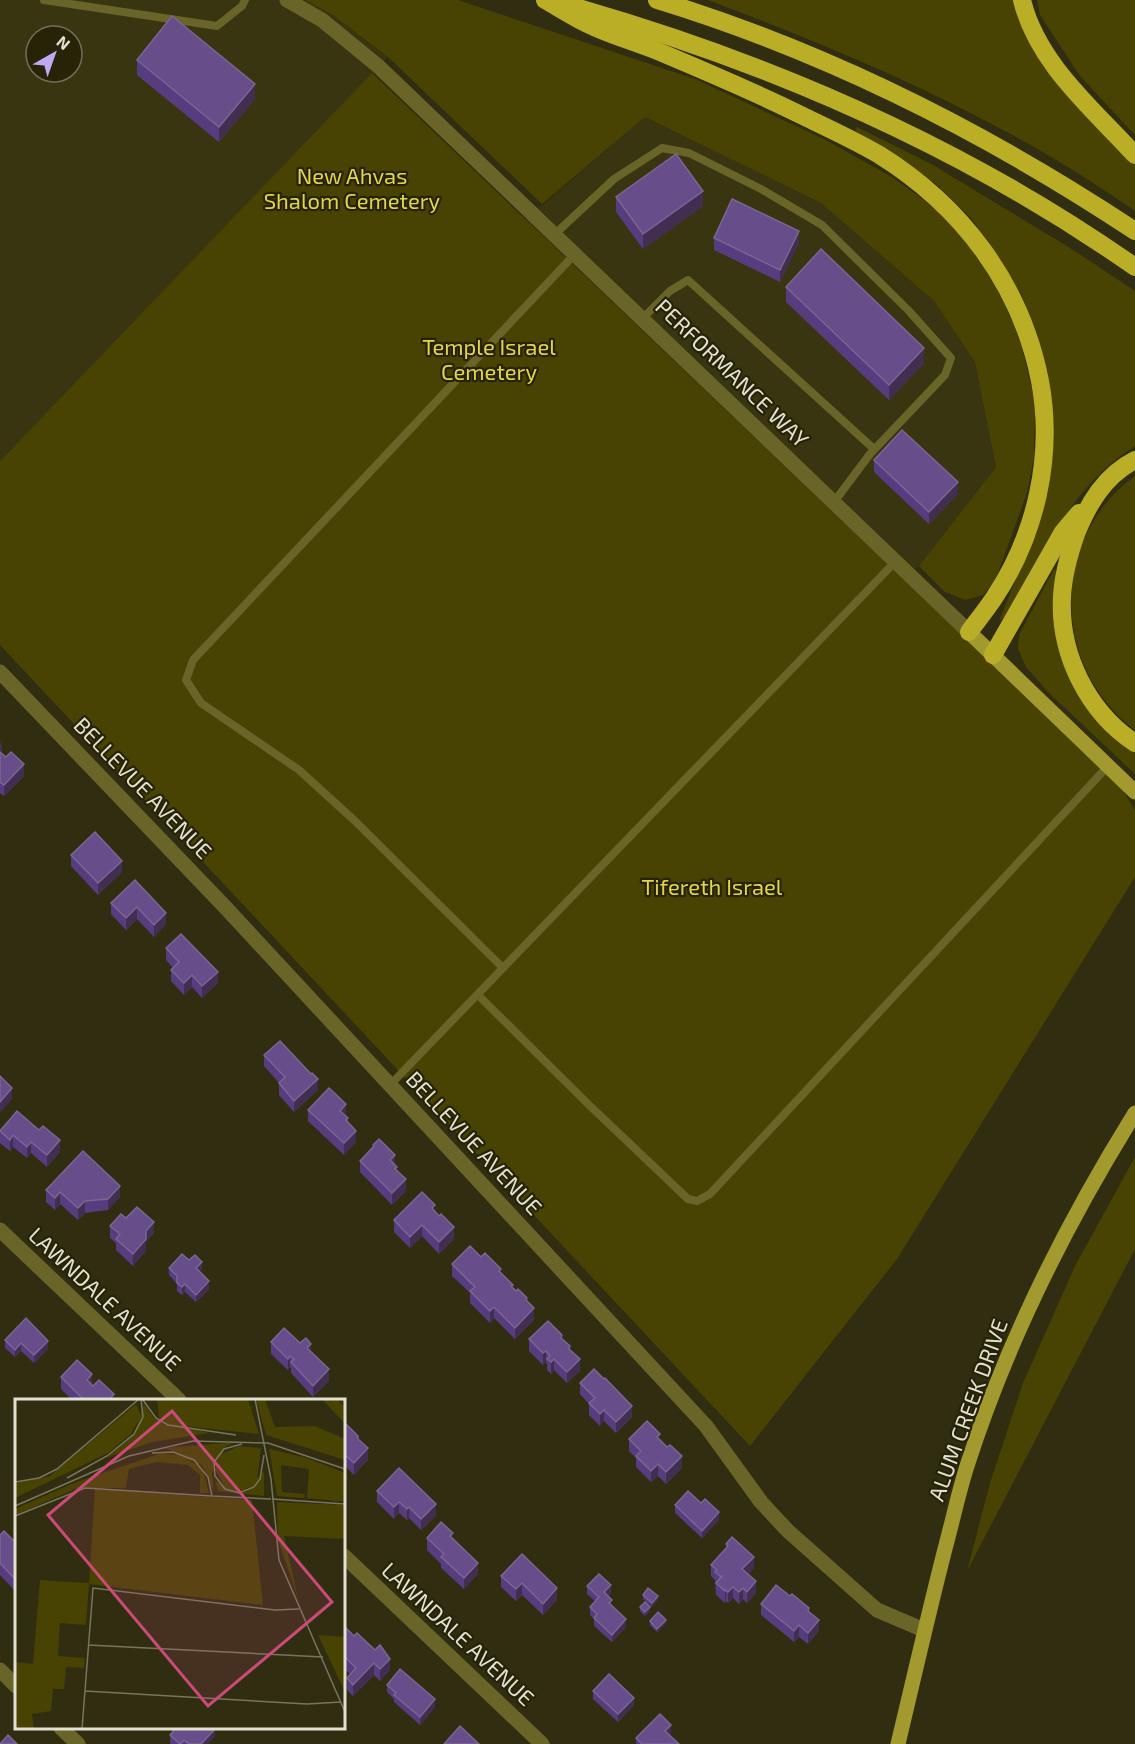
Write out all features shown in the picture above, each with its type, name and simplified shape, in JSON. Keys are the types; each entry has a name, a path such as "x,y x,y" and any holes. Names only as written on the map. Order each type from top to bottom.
{"highway":[{"path":"545,0 593,27 749,90 878,154 940,201 975,239 999,272 1013,296 1028,332 1035,358 1044,405 1042,476 1034,512 1014,564 994,598 969,632"},
{"path":"552,0 699,46 852,107 954,157 1024,196 1135,267"},
{"path":"657,0 858,76 932,111 1044,173 1135,231"},
{"path":"1022,0 1024,11 1047,56 1135,155"},
{"path":"993,655 1063,532 1109,479 1135,460"},
{"path":"1093,497 1082,520 1065,570 1062,598 1063,626 1068,653 1082,686 1101,714 1135,743"}],"main road":[{"name":"PERFORMANCE WAY","path":"969,632 1135,792"},
{"name":"ALUM CREEK DRIVE","path":"898,1744 924,1630 967,1467 1005,1362 1042,1278 1071,1221 1135,1113"}],"street":[{"name":"PERFORMANCE WAY","path":"287,0 322,20 378,66 576,253 969,632"},
{"name":"BELLEVUE AVENUE","path":"0,672 226,908 706,1426 761,1502 788,1531 877,1611 924,1630"},
{"name":"LAWNDALE AVENUE","path":"0,1230 177,1399"},
{"name":"LAWNDALE AVENUE","path":"345,1557 542,1744"},
{"path":"0,1670 15,1685"},
{"path":"62,1729 78,1744"}],"lane":[{"path":"44,0 217,26 242,6 245,0"},
{"path":"555,234 614,179 662,148 689,153 761,189 822,225 909,310 951,358 945,375 874,449 834,502"},
{"path":"503,968 355,821 299,770 201,703 186,680 193,660 576,253"},
{"path":"643,318 670,291 688,280 874,449"},
{"path":"390,1085 895,562"},
{"path":"478,995 688,1199 697,1201 710,1194 718,1186 1108,766"}],"shaded area":[{"path":"0,0 305,0 333,15 388,57 0,461"},
{"path":"645,117 821,203 934,301 975,362 996,467 919,566 903,580 525,220"}],"green space":[{"path":"305,0 458,0 695,79 824,139 892,177 943,214 976,253 1002,297 1021,343 1035,403 1034,457 1027,493 995,581 983,595 965,600 945,592 919,566 996,467 975,362 934,301 821,203 645,117 542,204 388,57 333,15"},
{"path":"708,0 1014,0 1060,85 1135,164 1135,211 1034,147 928,92 764,21"},
{"path":"1037,0 1135,0 1135,135 1080,76 1040,15"},
{"name":"Tifereth Israel","path":"372,73 1120,786 1135,810 1135,877 897,1259 750,1446 0,645 0,461"},
{"path":"857,127 933,165 1075,251 1135,291 1135,446 1113,462 1076,500 1007,615 999,621 1036,529 1052,424 1048,374 1036,330 1021,294 995,251 971,218 935,183 855,131"},
{"path":"1135,476 1135,730 1107,704 1087,672 1075,638 1071,603 1075,567 1087,533 1107,502"},
{"path":"1054,569 1058,572 1059,646 1128,748 1135,752 1135,774 1049,693 1026,667 1018,649 1019,635"},
{"path":"1135,1157 1135,1249 967,1571 990,1483 1023,1383 1075,1266"}],"building":[{"path":"172,16 255,84 219,127 137,60"},
{"path":"676,154 703,191 643,234 616,197"},
{"path":"732,199 799,231 780,270 714,238"},
{"path":"821,249 924,348 889,385 786,287"},
{"path":"902,430 958,482 929,512 874,460"},
{"path":"0,752 6,757 11,752 24,764 4,785 0,782"},
{"path":"95,832 122,861 98,883 71,855"},
{"path":"135,880 166,913 154,925 137,907 126,918 111,903"},
{"path":"181,934 218,972 202,986 192,975 184,983 171,970 179,962 166,948"},
{"path":"280,1041 318,1079 294,1101 279,1083 285,1077 264,1055"},
{"path":"0,1076 12,1088 0,1102"},
{"path":"329,1088 346,1104 340,1111 348,1118 346,1120 356,1131 344,1143 308,1110"},
{"path":"17,1111 39,1130 43,1126 60,1140 47,1155 31,1142 27,1147 13,1135 10,1140 0,1131"},
{"path":"379,1139 395,1155 390,1160 397,1167 395,1169 406,1179 392,1193 360,1161"},
{"path":"83,1151 120,1186 108,1199 85,1201 78,1208 60,1192 55,1198 46,1190"},
{"path":"422,1192 435,1205 432,1208 439,1216 441,1214 454,1227 439,1242 422,1225 410,1237 394,1220"},
{"path":"137,1207 154,1222 146,1231 146,1239 133,1254 116,1239 120,1234 110,1226 121,1214 126,1218"},
{"path":"470,1246 481,1257 485,1253 501,1269 499,1271 513,1285 511,1286 516,1291 518,1289 534,1308 515,1328 494,1307 490,1311 470,1291 475,1287 452,1264"},
{"path":"182,1254 189,1260 195,1255 202,1262 196,1268 209,1281 196,1295 185,1284 182,1287 177,1283 177,1276 169,1268"},
{"path":"26,1318 48,1341 34,1355 21,1343 15,1350 5,1340"},
{"path":"548,1321 562,1335 561,1338 570,1346 569,1349 580,1359 567,1372 554,1359 551,1362 547,1359 550,1356 546,1351 543,1353 529,1339"},
{"path":"284,1328 300,1343 306,1338 311,1344 307,1348 329,1369 313,1386 291,1362 294,1359 290,1356 288,1359 271,1342"},
{"path":"77,1360 92,1374 87,1380 93,1386 99,1380 114,1394 110,1399 83,1399 61,1377"},
{"path":"594,1369 632,1406 616,1422 604,1410 600,1414 589,1403 595,1398 580,1383"},
{"path":"647,1421 660,1434 657,1437 667,1447 670,1445 682,1456 666,1472 658,1464 651,1471 636,1456 641,1451 629,1439"},
{"path":"345,1423 368,1448 354,1463 345,1455"},
{"path":"399,1468 436,1504 421,1519 409,1507 407,1509 399,1502 394,1507 377,1491"},
{"path":"688,1491 701,1503 705,1499 719,1512 702,1531 675,1505"},
{"path":"441,1522 453,1533 450,1536 478,1563 464,1578 441,1557 444,1554 427,1538"},
{"path":"4,1531 15,1542 15,1579 0,1563 0,1535"},
{"path":"732,1537 754,1557 742,1569 756,1581 747,1592 743,1588 739,1592 733,1587 728,1592 725,1591 716,1583 722,1576 715,1572 717,1570 711,1565 728,1546 726,1544"},
{"path":"522,1554 557,1588 543,1604 522,1583 516,1589 501,1576"},
{"path":"599,1574 611,1585 604,1592 612,1600 609,1603 626,1619 612,1635 594,1618 597,1614 590,1607 599,1597 587,1586"},
{"path":"776,1585 790,1596 792,1594 819,1620 808,1633 799,1625 794,1631 761,1604"},
{"path":"648,1588 658,1596 652,1603 643,1595"},
{"path":"645,1602 650,1607 645,1612 640,1607"},
{"path":"658,1612 666,1620 657,1629 650,1621"},
{"path":"345,1627 354,1636 357,1633 375,1650 380,1645 390,1659 380,1669 374,1663 353,1685 347,1678 356,1668 345,1657"},
{"path":"400,1669 435,1699 420,1717 394,1695 396,1693 387,1685"},
{"path":"609,1674 634,1698 618,1714 593,1691"},
{"path":"660,1714 671,1725 665,1731 679,1744 642,1744 636,1738"},
{"path":"460,1726 479,1744 444,1744"},
{"path":"175,1729 215,1729 201,1744 189,1744 184,1740 180,1744 170,1735"},
{"path":"8,1735 17,1744 0,1744"}],"park label":[{"name":"New Ahvas Shalom Cemetery","path":"352,188"},
{"name":"Temple Israel Cemetery","path":"489,360"}]}
